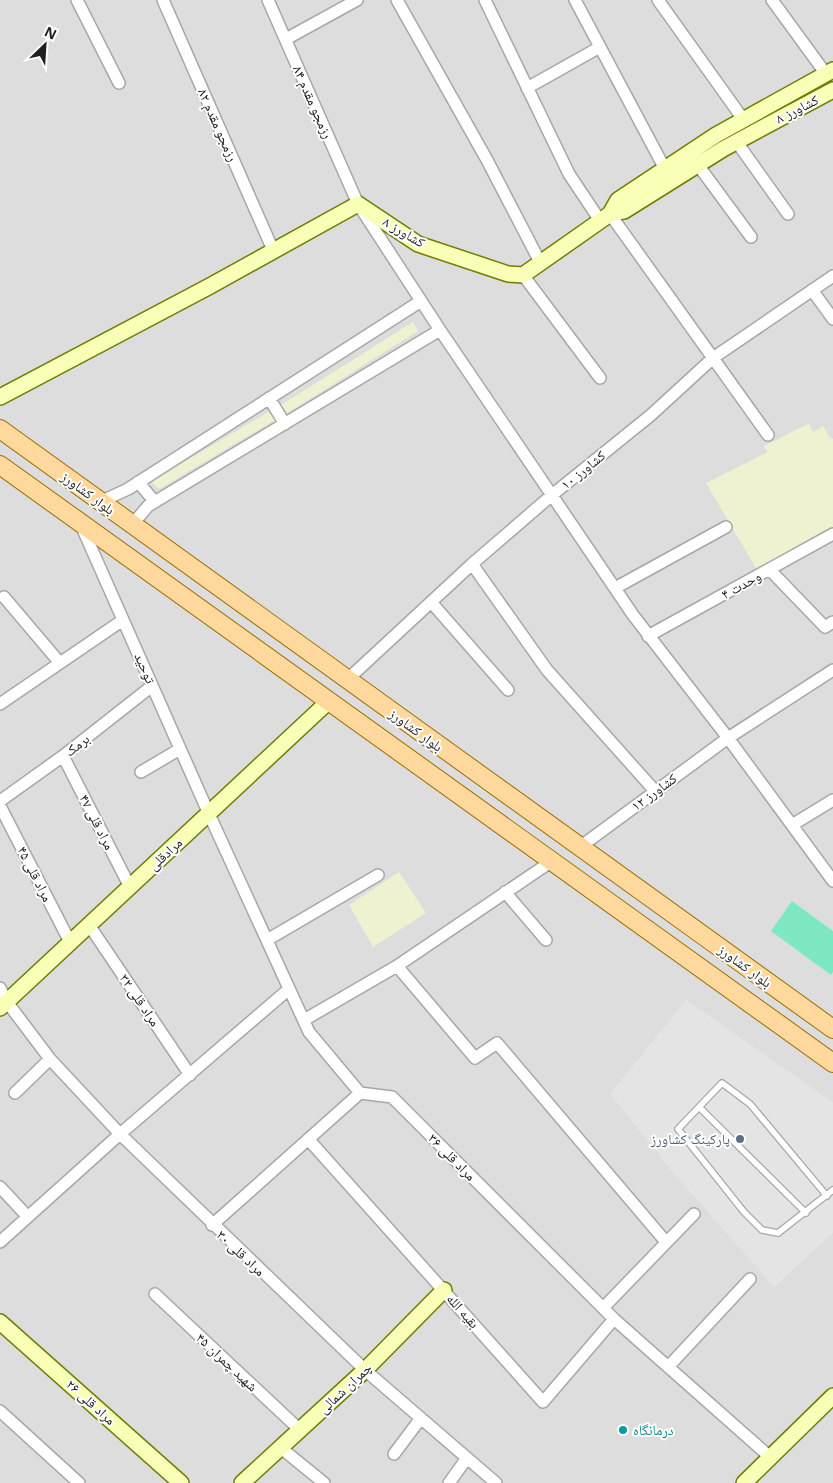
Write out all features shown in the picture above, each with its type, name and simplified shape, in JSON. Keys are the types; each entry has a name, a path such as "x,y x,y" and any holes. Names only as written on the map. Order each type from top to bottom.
{"main road":[{"name":"بلوار کشاورز","path":"0,429 833,1029"},
{"name":"بلوار کشاورز","path":"0,465 833,1063"},
{"path":"444,783 460,762"}],"street":[{"path":"77,0 119,83"},
{"name":"رزمجو مقدم ۸۲","path":"163,0 273,250"},
{"name":"رزمجو مقدم ۸۴","path":"268,0 358,204 440,330 648,636 728,738 833,881"},
{"path":"286,38 356,0"},
{"path":"397,0 487,160 540,262"},
{"path":"485,0 569,174 606,218 713,358 768,435"},
{"path":"575,0 669,175 743,119 829,72 772,0"},
{"path":"658,0 743,119"},
{"path":"527,88 600,47"},
{"name":"کشاورز ۸","path":"358,204 418,244 508,274 524,275 540,262 606,218 624,211 669,175 698,165 736,141 833,90"},
{"path":"736,141 788,214"},
{"path":"698,165 751,238"},
{"path":"0,397 210,286 358,204"},
{"path":"524,275 600,378"},
{"name":"کشاورز ۱۰","path":"347,680 472,564 552,495 651,415 713,358 833,276"},
{"path":"812,290 833,319"},
{"path":"100,502 138,482 421,301"},
{"path":"132,525 148,506 440,330"},
{"path":"269,398 285,424"},
{"path":"138,482 155,502"},
{"name":"توحید","path":"80,523 209,814"},
{"path":"615,588 726,527"},
{"name":"وحدت ۴","path":"648,636 833,534"},
{"path":"472,564 548,670 655,791"},
{"path":"770,569 825,627 833,622"},
{"path":"4,597 60,663"},
{"path":"431,602 508,690"},
{"path":"0,704 123,620"},
{"name":"کشاورز ۱۲","path":"580,847 728,738 833,670"},
{"name":"برمک","path":"0,801 63,756 152,686"},
{"name":"مرادقلی","path":"2,999 89,925 330,701"},
{"path":"141,772 180,749"},
{"name":"مراد قلی ۴۷","path":"63,756 130,887"},
{"path":"792,825 833,800"},
{"name":"مراد قلی ۴۵","path":"0,806 70,942"},
{"path":"209,814 309,1032 360,1093 212,1225"},
{"path":"304,1020 397,966 552,860"},
{"path":"267,940 378,875"},
{"path":"505,892 546,940"},
{"name":"مراد قلی ۳۲","path":"89,925 190,1074"},
{"path":"397,966 474,1058 497,1043 666,1242"},
{"path":"0,1242 120,1134 290,989"},
{"name":"مراد قلی ۳۰","path":"2,999 50,1058 120,1134 212,1225 365,1370 496,1483"},
{"path":"15,1093 50,1058"},
{"name":"مراد قلی ۳۶","path":"360,1093 392,1097 614,1320 770,1458"},
{"name":"بقیه الله","path":"309,1140 543,1402 614,1320"},
{"path":"0,1187 28,1217"},
{"path":"603,1308 694,1214"},
{"path":"668,1366 750,1279"},
{"name":"چمران شمالی","path":"242,1483 365,1370 444,1290"},
{"name":"شهید چمران ۴۵","path":"155,1294 300,1430"},
{"name":"مراد قلی ۲۶","path":"0,1322 181,1483"},
{"path":"744,1483 833,1396"},
{"path":"0,1410 78,1483"},
{"path":"394,1454 421,1418"},
{"path":"281,1448 324,1483"},
{"path":"448,1483 467,1458"}],"lane":[{"path":"827,1196 750,1104 722,1083 678,1129 744,1212 762,1230 778,1233 806,1213 827,1196 833,1190"},
{"path":"699,1107 806,1213"}],"shaded area":[{"path":"0,0 833,0 833,439 813,432 809,424 764,447 768,452 757,569 833,527 833,931 792,901 831,975 833,972 833,1103 686,1000 774,1287 833,1232 833,1483 0,1483","holes":["413,323 418,331 151,482 294,397"]},
{"name":"پارکینگ کشاورز","path":"686,1000 833,1103 833,1232 774,1287 675,1175 610,1094"}],"green space":[{"path":"413,322 418,331 297,407 159,489 151,482 294,397"},
{"path":"808,424 813,432 823,426 831,440 833,439 833,527 757,570 706,483 768,452 764,446"},
{"path":"399,872 426,913 373,947 349,905"},
{"path":"792,901 833,931 833,972 831,975 771,931"}],"place":[{"name":"پارکینگ کشاورز","path":"740,1139"},
{"name":"درمانگاه","path":"623,1430"}]}
